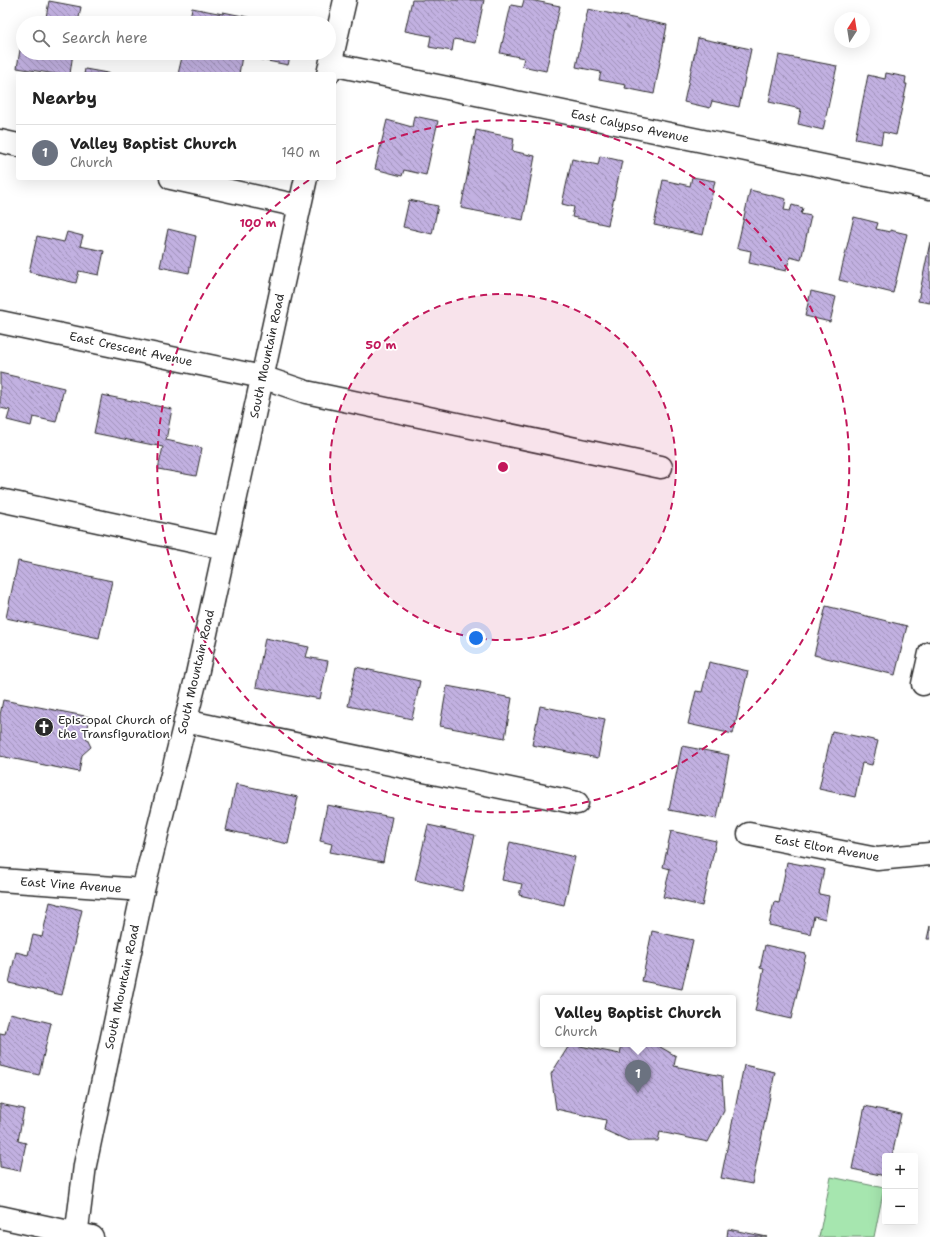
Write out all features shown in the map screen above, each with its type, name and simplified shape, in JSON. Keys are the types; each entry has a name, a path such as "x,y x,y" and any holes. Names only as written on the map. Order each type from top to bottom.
{"street":[{"path":"336,39 345,0"},
{"name":"East Calypso Avenue","path":"329,69 930,188"},
{"path":"0,141 16,145"},
{"path":"180,180 300,206"},
{"name":"South Mountain Road","path":"82,1236 85,1165 143,890 196,679 306,180"},
{"name":"East Crescent Avenue","path":"0,322 262,377 306,392 661,467"},
{"path":"0,500 224,548"},
{"path":"923,684 930,653"},
{"path":"185,721 577,803"},
{"name":"East Elton Avenue","path":"749,834 877,859 930,854"},
{"name":"East Vine Avenue","path":"0,880 143,890"},
{"path":"0,1217 82,1236"}],"green space":[{"path":"831,1177 882,1188 882,1198 874,1237 819,1237"}],"building":[{"path":"412,0 484,0 475,43 454,39 452,51 429,47 431,36 405,31"},
{"path":"524,0 560,6 546,71 522,66 524,58 500,53 511,5 522,7"},
{"path":"49,1 81,7 79,16 46,16"},
{"path":"192,8 243,16 190,16"},
{"path":"588,9 667,25 654,94 625,88 626,85 599,80 601,72 576,67"},
{"path":"698,38 751,49 739,107 712,101 710,108 684,102"},
{"path":"779,55 837,66 823,130 798,124 801,109 769,102"},
{"path":"18,60 72,60 70,72 43,72 17,68"},
{"path":"181,60 241,60 239,72 178,72"},
{"path":"262,60 289,60 288,65"},
{"path":"85,69 102,72 84,72"},
{"path":"886,73 906,77 905,84 907,84 896,135 883,132 881,144 855,139 868,75 885,79"},
{"path":"414,116 438,121 426,175 404,170 402,176 375,169 387,120 412,127"},
{"path":"476,130 514,138 512,151 535,156 523,220 461,208"},
{"path":"600,156 622,161 608,225 572,217 574,207 562,204 572,159 598,165"},
{"path":"692,177 715,181 703,235 654,225 663,180 690,186"},
{"path":"750,190 786,199 784,210 790,211 792,205 803,208 801,214 811,216 801,260 790,257 786,271 749,263 751,251 737,248"},
{"path":"409,200 438,206 432,234 403,227"},
{"path":"854,217 878,223 876,229 890,232 890,230 907,234 893,293 839,280"},
{"path":"168,229 196,236 189,273 160,267"},
{"path":"67,232 83,236 80,246 104,251 99,275 79,271 76,283 29,272 37,236 64,242"},
{"path":"930,242 930,303 918,301"},
{"path":"811,291 836,297 830,322 805,316"},
{"path":"0,373 64,388 56,422 33,417 31,426 7,420 10,410 0,408"},
{"path":"102,395 172,409 166,440 202,448 196,476 158,469 163,447 94,433"},
{"path":"18,561 112,581 99,638 6,618"},
{"path":"826,606 907,626 895,675 814,655"},
{"path":"265,638 309,647 306,657 328,661 320,699 256,687"},
{"path":"709,662 748,671 733,734 688,724 696,691 702,692"},
{"path":"356,667 420,681 412,719 348,706"},
{"path":"447,686 512,698 505,738 440,726"},
{"name":"Episcopal Church of the Transfiguration","path":"3,700 90,717 86,737 91,747 82,755 79,772 0,756 0,715"},
{"path":"540,706 605,719 598,758 532,745"},
{"path":"832,731 878,741 872,765 862,763 855,797 819,789"},
{"path":"682,746 729,755 717,819 669,810"},
{"path":"236,784 298,797 288,844 226,830"},
{"path":"327,805 392,817 383,862 330,852 332,844 320,841"},
{"path":"428,825 475,835 462,891 415,880"},
{"path":"671,831 716,841 702,906 663,897 670,869 663,867"},
{"path":"510,842 575,857 564,905 519,895 522,884 502,880"},
{"path":"787,862 824,869 819,894 829,896 825,919 814,916 810,934 769,925 774,902 779,903"},
{"path":"50,902 82,910 62,995 9,983 16,952 28,955 33,935 42,937"},
{"path":"930,926 930,939 927,939"},
{"path":"652,931 693,940 682,989 642,981"},
{"path":"765,945 806,954 791,1019 755,1011 764,969 760,968"},
{"path":"10,1013 51,1023 39,1075 0,1066 0,1033 5,1034"},
{"path":"568,1047 585,1047 620,1054 621,1047 660,1047 676,1056 674,1066 722,1076 724,1111 708,1142 660,1132 658,1141 629,1141 604,1130 606,1120 556,1109 551,1074"},
{"path":"744,1065 775,1072 752,1184 721,1178"},
{"path":"0,1104 24,1109 18,1141 26,1143 20,1171 0,1167"},
{"path":"865,1106 901,1114 893,1153 882,1153 882,1175 852,1169"},
{"path":"728,1229 767,1237 727,1237"}],"place":[{"name":"Episcopal Church of the Transfiguration","path":"44,727"},
{"name":"Valley Baptist Church","path":"638,1093"}]}
